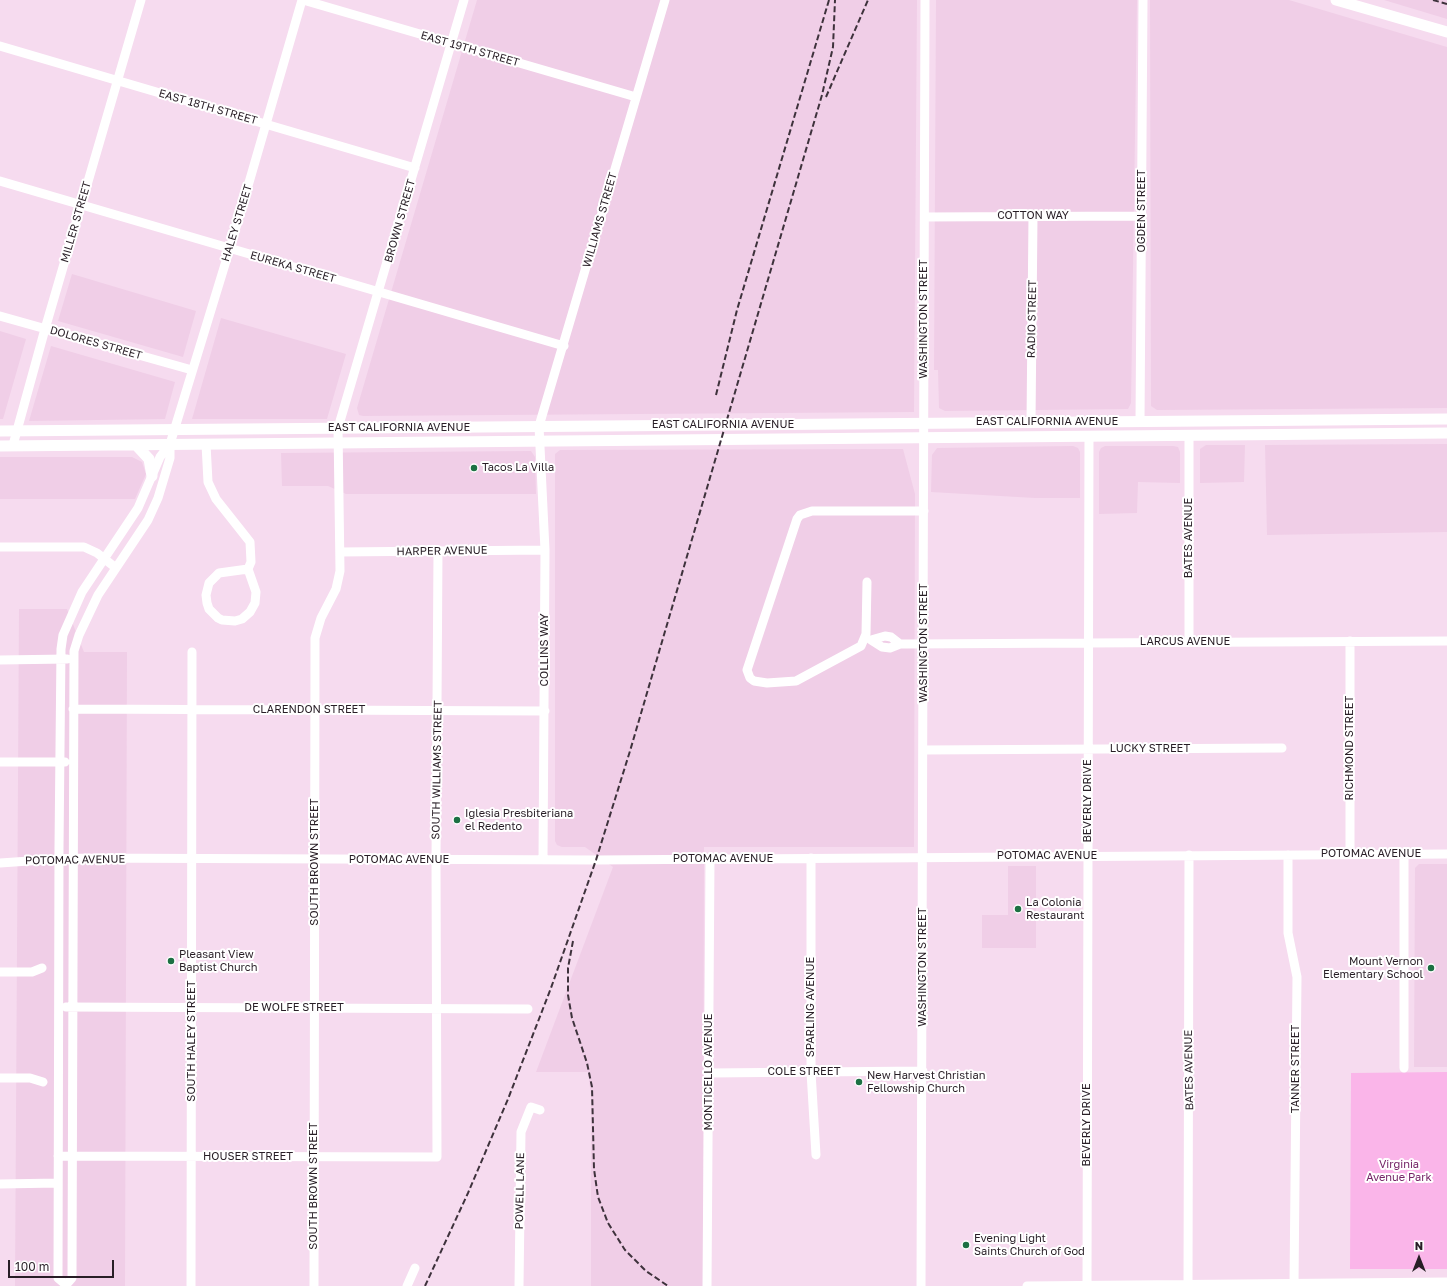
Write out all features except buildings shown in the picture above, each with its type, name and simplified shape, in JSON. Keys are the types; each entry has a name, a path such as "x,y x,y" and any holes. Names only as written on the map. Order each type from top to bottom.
{"main road":[{"path":"1336,0 1447,32"},
{"name":"EAST CALIFORNIA AVENUE","path":"0,431 1447,419"},
{"path":"1247,435 1299,428 1305,426 1308,420"},
{"path":"1189,435 1192,430 1200,428 1238,427 1251,421"},
{"name":"EAST CALIFORNIA AVENUE","path":"0,446 1447,433"},
{"path":"136,445 149,459 152,476"}],"street":[{"name":"MILLER STREET","path":"13,446 15,431 44,329 141,0"},
{"name":"EAST 19TH STREET","path":"303,0 636,98"},
{"name":"HALEY STREET","path":"170,444 230,248 303,0"},
{"name":"BROWN STREET","path":"338,443 338,428 464,0"},
{"name":"WILLIAMS STREET","path":"540,440 539,426 564,346 665,0"},
{"name":"WASHINGTON STREET","path":"921,1286 923,1072 925,0"},
{"name":"OGDEN STREET","path":"1140,422 1143,0"},
{"name":"EAST 18TH STREET","path":"0,46 415,168"},
{"name":"EUREKA STREET","path":"0,181 564,346"},
{"name":"RADIO STREET","path":"1031,422 1034,216"},
{"name":"COTTON WAY","path":"925,217 1142,216"},
{"name":"DOLORES STREET","path":"0,316 192,370"},
{"name":"BATES AVENUE","path":"1189,435 1189,642"},
{"name":"BEVERLY DRIVE","path":"1087,1285 1089,436"},
{"name":"COLLINS WAY","path":"540,440 545,550 543,859"},
{"name":"SOUTH BROWN STREET","path":"314,1286 315,638 321,618 336,590 340,571 338,443"},
{"path":"170,444 170,458 153,509 148,520 98,596 88,614 79,635 73,659 72,1278 65,1285 58,1278 59,859 61,659 63,635 75,606 89,581 105,560 138,508 160,457 170,444"},
{"path":"206,444 208,482 216,499 250,542 251,562 248,569 256,592 255,603 250,612 242,619 235,621 222,620 218,618 209,609 207,603 206,595 209,582 219,573 248,569"},
{"path":"867,582 868,639 861,646 796,681 760,683 754,681 748,675 750,663 797,519 800,515 812,511 924,511"},
{"path":"0,547 84,547 116,568"},
{"name":"HARPER AVENUE","path":"340,552 545,550"},
{"name":"SOUTH WILLIAMS STREET","path":"437,1157 436,860 438,551"},
{"name":"LARCUS AVENUE","path":"868,639 885,636 891,637 900,644 1447,640"},
{"name":"RICHMOND STREET","path":"1350,641 1350,854"},
{"name":"SOUTH HALEY STREET","path":"191,1286 192,652"},
{"path":"0,660 73,659"},
{"name":"CLARENDON STREET","path":"73,709 544,711"},
{"name":"LUCKY STREET","path":"923,750 1282,748"},
{"path":"0,762 73,762"},
{"path":"1404,854 1404,1068"},
{"name":"POTOMAC AVENUE","path":"0,863 73,858 436,860 1447,854"},
{"name":"BATES AVENUE","path":"1188,1284 1189,855"},
{"name":"TANNER STREET","path":"1288,855 1288,934 1297,977 1294,1284"},
{"name":"SPARLING AVENUE","path":"811,858 811,1072 816,1155"},
{"name":"MONTICELLO AVENUE","path":"707,1286 710,1073 710,859"},
{"path":"0,972 32,972 42,968"},
{"name":"DE WOLFE STREET","path":"59,1007 528,1009"},
{"name":"COLE STREET","path":"710,1073 923,1072"},
{"path":"0,1078 30,1078 43,1082"},
{"name":"POWELL LANE","path":"519,1286 521,1132 531,1107 540,1110"},
{"name":"HOUSER STREET","path":"58,1156 437,1157"},
{"path":"0,1184 58,1183"},
{"path":"408,1286 415,1268"},
{"path":"1027,1286 1188,1284 1348,1285 1447,1282"}],"shaded area":[{"path":"477,0 917,0 914,412 359,415 357,408"},
{"path":"936,0 1137,0 1131,403 1128,409 945,411 939,408 938,370 934,370"},
{"path":"1150,0 1289,0 1447,47 1447,408 1157,410 1151,406"},
{"path":"1384,0 1447,0 1447,19"},
{"path":"72,274 196,311 183,357 58,321"},
{"path":"221,318 346,354 327,419 192,419"},
{"path":"0,331 26,339 3,419 0,419"},
{"path":"51,346 175,382 165,419 29,421"},
{"path":"1447,444 1447,532 1267,535 1265,445"},
{"path":"1206,445 1245,445 1244,482 1200,483 1200,449"},
{"path":"1073,446 1078,448 1080,452 1080,498 1035,498 931,492 932,455 937,448"},
{"path":"1105,446 1178,447 1180,452 1180,483 1138,482 1137,513 1099,514 1099,452 1101,448"},
{"path":"903,449 915,494 914,847 704,847 703,1286 591,1286 591,1095 588,1072 536,1072 613,867 585,847 562,847 557,845 555,841 555,454 560,450"},
{"path":"531,451 535,457 536,494 346,494 328,486 282,486 281,453"},
{"path":"0,457 132,457 142,462 146,474 135,499 0,499"},
{"path":"19,609 67,609 84,652 127,652 125,1286 15,1286"},
{"name":"Mount Vernon Elementary School","path":"1419,864 1447,864 1447,1067 1414,1067 1415,868"},
{"path":"1008,866 1036,866 1036,948 982,948 982,915 1008,915"}],"green space":[{"name":"Virginia Avenue Park","path":"1447,1072 1447,1269 1350,1269 1351,1073"}],"railway":[{"path":"716,395 737,310 829,0"},
{"path":"425,1286 468,1193 508,1099 551,988 596,860 630,751 822,95 833,47 835,0"},
{"path":"826,97 868,0"},
{"path":"1433,0 1447,4"},
{"path":"573,941 568,968 568,995 572,1018 587,1063 592,1087 594,1169 598,1197 608,1223 625,1250 646,1271 668,1286"}],"place":[{"name":"Tacos La Villa","path":"474,468"},
{"name":"Iglesia Presbiteriana el Redento","path":"457,820"},
{"name":"La Colonia Restaurant","path":"1018,909"},
{"name":"Pleasant View Baptist Church","path":"171,961"},
{"name":"Mount Vernon Elementary School","path":"1431,968"},
{"name":"New Harvest Christian Fellowship Church","path":"859,1082"},
{"name":"Evening Light Saints Church of God","path":"966,1245"}]}
